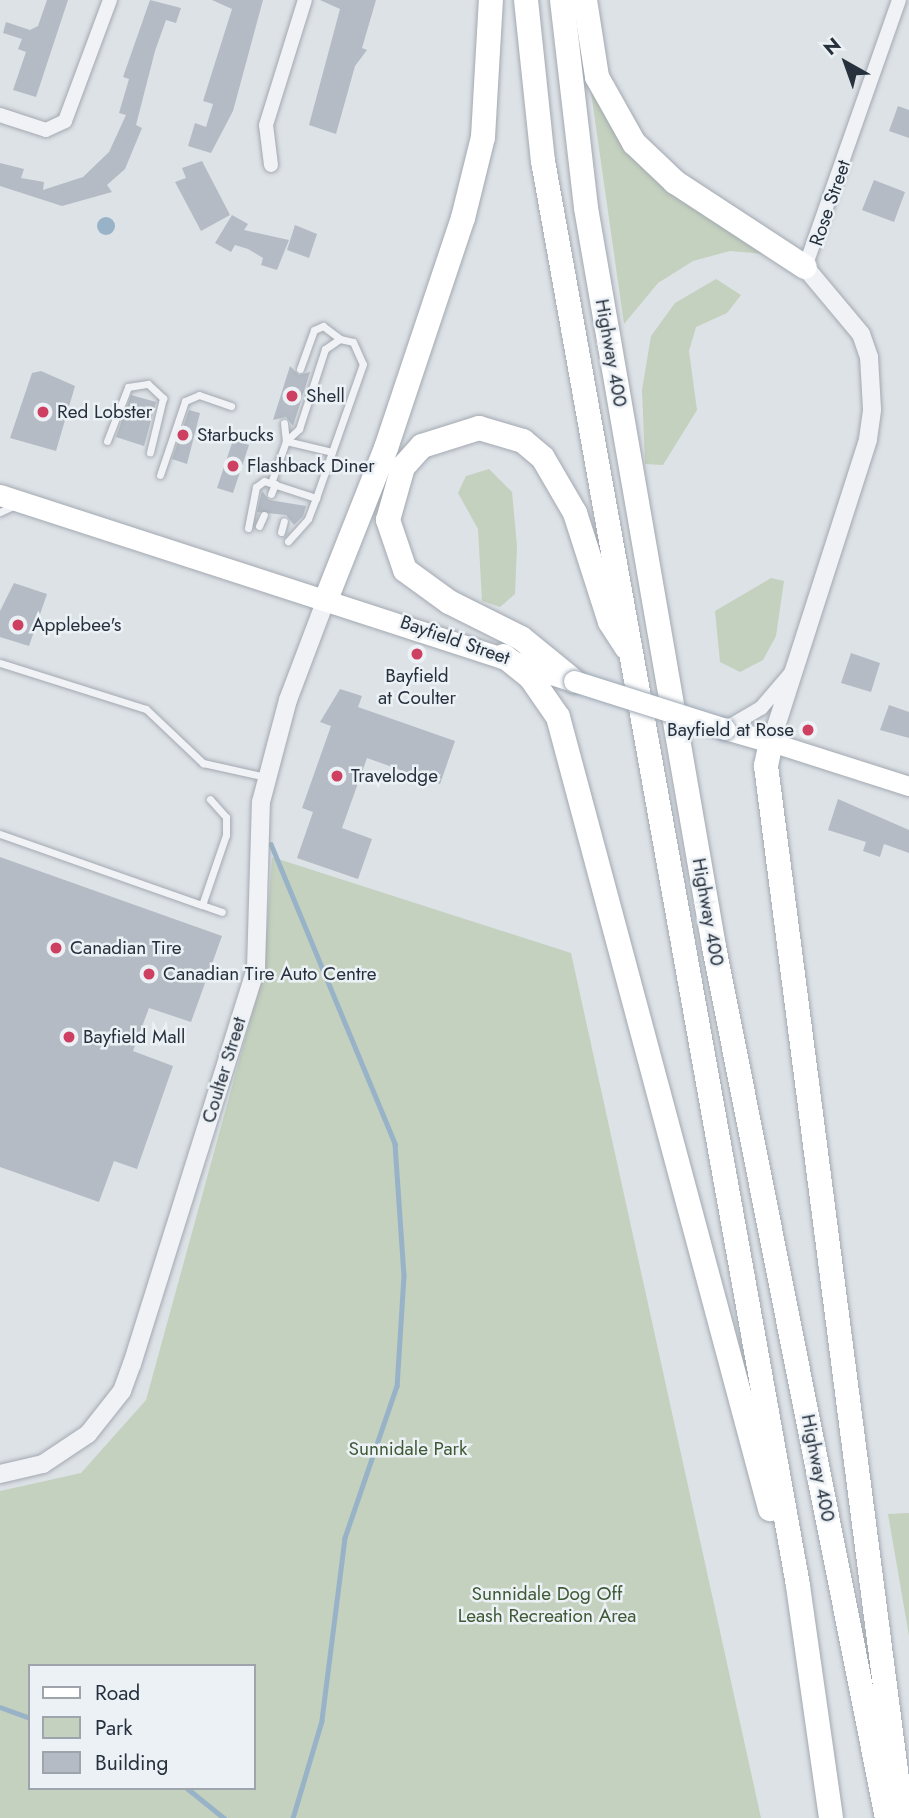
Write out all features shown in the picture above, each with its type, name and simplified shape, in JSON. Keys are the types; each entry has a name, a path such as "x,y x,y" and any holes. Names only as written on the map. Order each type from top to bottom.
{"highway":[{"path":"327,597 386,448 463,218 483,137 491,0"},
{"name":"Highway 400","path":"526,0 543,161 798,1586 831,1818"},
{"name":"Highway 400","path":"562,0 586,208 714,947 887,1818"},
{"path":"585,0 597,78 634,143 675,182 804,267"},
{"path":"574,681 521,638 449,603 405,570 388,520 403,467 422,446 479,428 523,441 543,458 559,477 610,622 634,660"},
{"path":"504,656 531,678 558,718 766,1497 798,1586"},
{"path":"771,742 768,779 902,1818"}],"main road":[{"name":"Bayfield Street","path":"0,495 327,597 574,681 909,786"}],"street":[{"path":"0,115 46,130 65,121 110,0"},
{"path":"271,165 266,125 305,0"},
{"name":"Rose Street","path":"771,742 868,439 873,381 869,358 846,310 804,267 899,0"},
{"name":"Coulter Street","path":"0,1474 43,1464 89,1434 122,1391 256,968 258,829 266,777 327,597"},
{"name":"Rose Street","path":"725,729 761,708 792,672"}],"lane":[{"path":"288,541 308,519 363,364 353,341 340,339 323,326 314,330 300,369"},
{"path":"286,441 299,429 325,349 340,339"},
{"path":"107,441 128,387 148,384 163,398 150,452"},
{"path":"160,475 185,401 199,395 231,405"},
{"path":"271,494 286,441 284,423"},
{"path":"286,441 332,452"},
{"path":"248,528 256,487 273,483 316,498"},
{"path":"291,501 294,490"},
{"path":"0,512 21,502"},
{"path":"260,526 264,515"},
{"path":"281,532 284,521"},
{"path":"0,663 146,709 203,763 266,777"},
{"path":"202,905 226,835 226,817 210,799"},
{"path":"0,834 222,912"}],"green space":[{"path":"591,92 631,153 764,254 730,251 693,261 658,283 624,324"},
{"path":"716,279 741,295 727,313 696,327 689,351 697,410 663,465 645,464 642,390 651,336 675,303"},
{"path":"489,469 512,492 517,546 515,594 500,607 482,601 478,529 458,493 466,476"},
{"path":"771,578 784,581 776,636 763,660 740,672 720,662 715,611"},
{"name":"Sunnidale Park","path":"272,857 571,953 761,1818 0,1818 0,1491 81,1473 146,1400 264,970"},
{"path":"909,1513 909,1636 888,1514"}],"water":[{"path":"106,217 112,220 115,226 112,232 106,235 100,232 97,226 100,220"}],"building":[{"path":"47,0 68,0 36,97 13,90 26,52 18,49 22,39 3,33 6,22 30,30 38,26"},
{"path":"150,0 181,8 176,23 166,20 136,125 142,128 125,169 107,185 112,192 62,206 0,186 0,163 24,169 21,178 44,182 43,190 83,177 109,152 126,115 119,113 129,79 123,77"},
{"path":"212,0 263,0 233,111 211,153 188,146 195,123 206,127 213,104 203,101 232,9"},
{"path":"320,0 376,0 362,48 367,50 355,66 336,134 309,125 340,9"},
{"path":"898,106 909,110 909,138 889,131"},
{"path":"202,161 230,215 201,231 175,182 186,178 182,168"},
{"path":"874,180 905,192 894,222 862,210"},
{"path":"232,215 248,224 244,230 289,240 277,270 261,265 263,258 248,249 235,245 231,252 215,243"},
{"path":"295,225 317,234 309,258 287,250"},
{"name":"Shell","path":"290,366 299,375 310,372 293,426 286,417 273,420"},
{"name":"Red Lobster","path":"41,371 75,386 56,451 10,438 32,373"},
{"path":"131,395 156,402 144,446 116,437"},
{"name":"Starbucks","path":"189,410 200,413 187,464 172,459"},
{"name":"Flashback Diner","path":"233,440 249,445 233,493 217,488"},
{"path":"262,491 269,500 306,506 303,516 294,525 286,515 257,512"},
{"name":"Applebee's","path":"14,583 47,594 29,646 0,637 0,611"},
{"path":"851,653 880,663 871,692 841,683"},
{"name":"Travelodge","path":"340,689 362,696 358,707 455,741 440,784 367,758 342,828 372,839 358,879 297,858 313,812 302,808 331,726 320,722"},
{"path":"889,705 909,712 909,738 880,730"},
{"path":"838,799 909,830 909,853 884,844 880,857 863,851 866,842 828,830"},
{"name":"Bayfield Mall","path":"0,857 222,936 191,1022 149,1008 133,1051 173,1066 137,1169 114,1161 99,1202 0,1167"}],"waterway":[{"path":"271,844 395,1144 404,1276 397,1386 345,1538 322,1721 293,1818"},
{"path":"0,1707 28,1717"},
{"path":"189,1790 224,1818"}],"place":[{"name":"Shell","path":"292,396"},
{"name":"Red Lobster","path":"43,412"},
{"name":"Starbucks","path":"183,435"},
{"name":"Flashback Diner","path":"233,466"},
{"name":"Applebee's","path":"18,625"},
{"name":"Bayfield at Coulter","path":"417,654"},
{"name":"Bayfield at Rose","path":"808,730"},
{"name":"Travelodge","path":"337,776"},
{"name":"Canadian Tire","path":"56,948"},
{"name":"Canadian Tire Auto Centre","path":"149,974"},
{"name":"Bayfield Mall","path":"69,1037"}],"park label":[{"name":"Sunnidale Dog Off Leash Recreation Area","path":"547,1605"}]}
